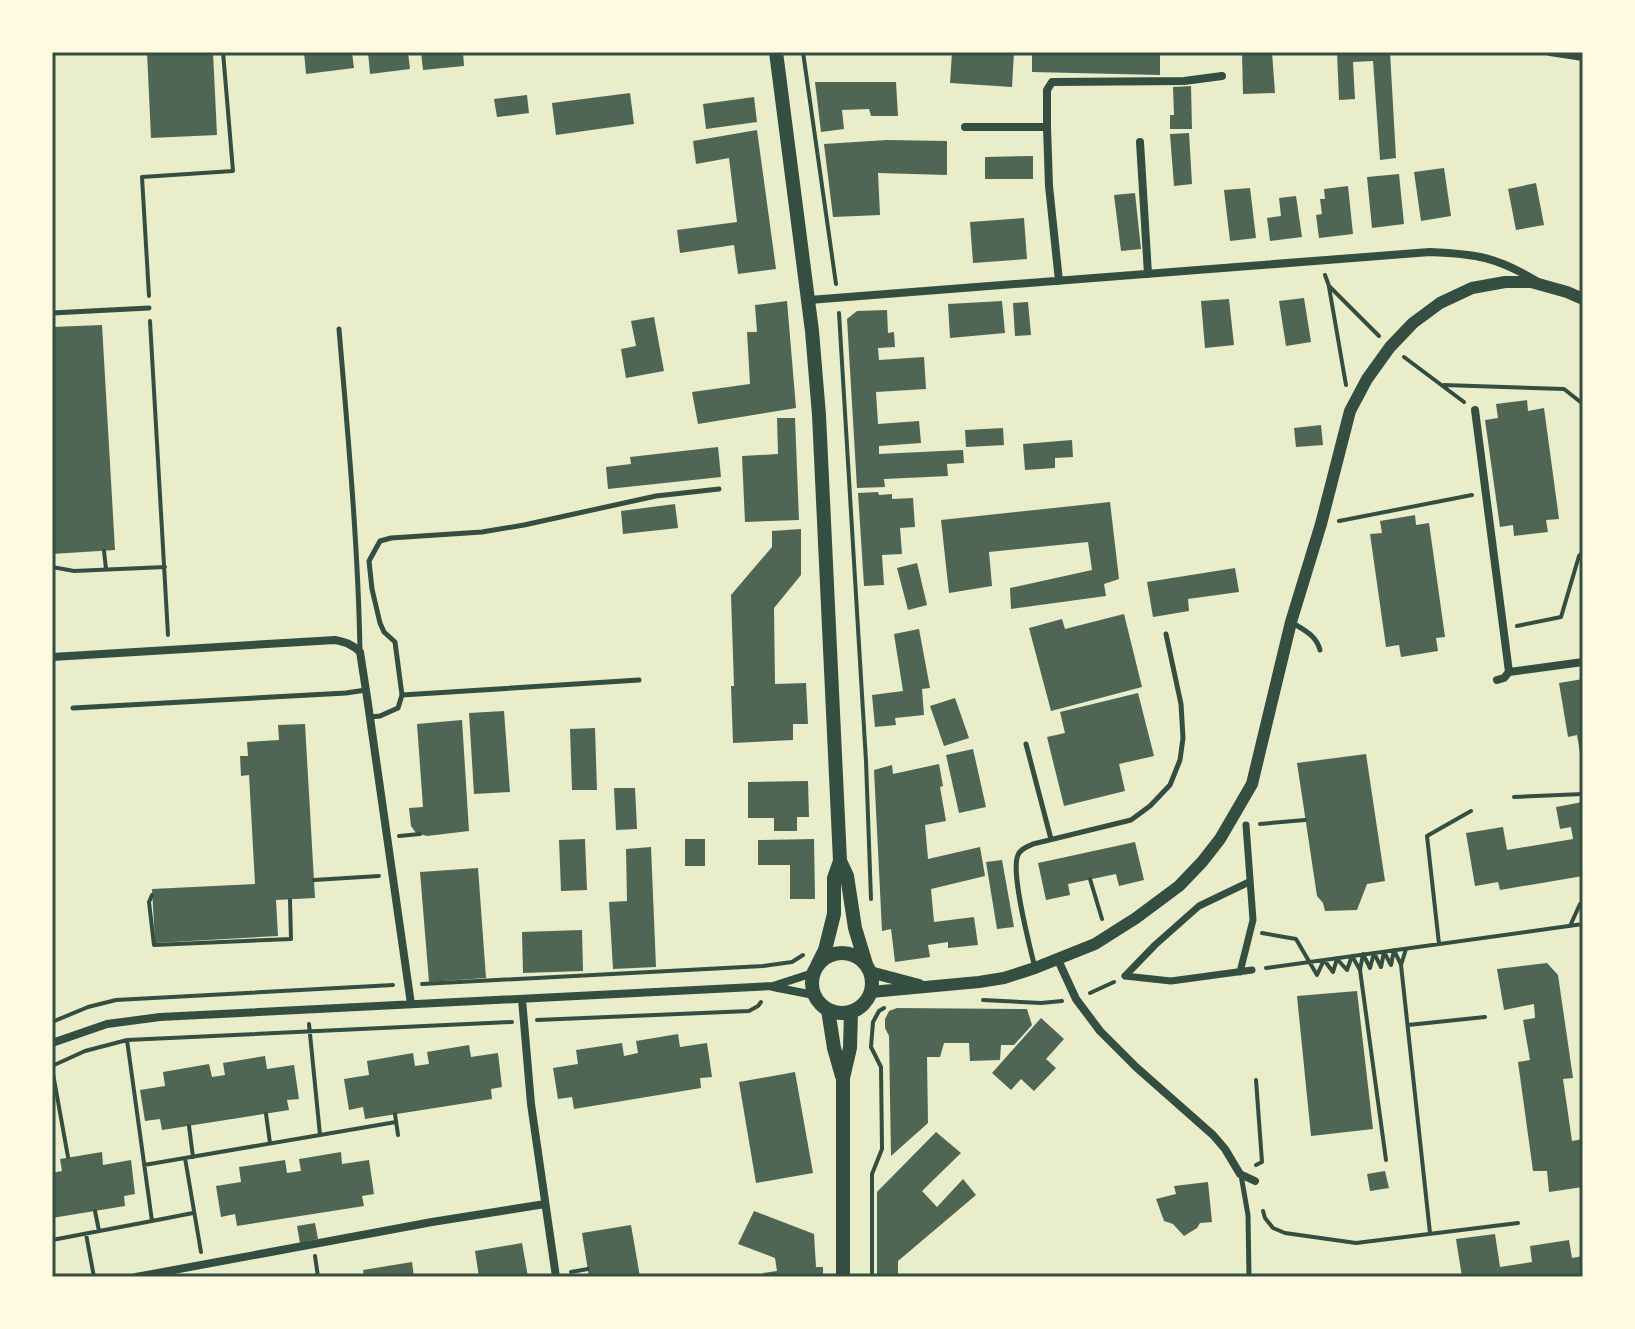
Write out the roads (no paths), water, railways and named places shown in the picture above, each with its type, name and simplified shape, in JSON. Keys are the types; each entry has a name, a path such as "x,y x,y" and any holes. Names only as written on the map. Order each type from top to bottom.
{"main road":[{"path":"776,52 809,300 819,415 840,861 834,878 834,914 825,950 815,969 812,988 818,1002 828,1010 843,1013 859,1007 871,992 872,982 855,928 847,876 840,861"},
{"path":"815,969 828,956 844,953 860,959 868,968"},
{"path":"828,1010 843,1078"},
{"path":"843,1277 843,1078 850,1048 851,1012"}],"street":[{"path":"1550,52 1583,57"},
{"path":"1059,281 1049,186 1047,90 1052,82 1184,81 1222,76"},
{"path":"965,127 1047,127"},
{"path":"1140,142 1148,274"},
{"path":"809,300 1430,252 1470,254 1505,263 1542,284 1583,299"},
{"path":"871,992 1004,978 1058,960 1095,944 1136,918 1179,886 1202,862 1231,822 1252,784 1291,622 1321,524 1350,411 1367,379 1390,347 1413,323 1440,303 1488,283 1542,284"},
{"path":"1475,410 1509,672"},
{"path":"52,657 335,640 348,643 360,652 411,1004"},
{"path":"1497,680 1509,672 1583,662"},
{"path":"1240,972 1253,920 1246,825"},
{"path":"1249,882 1199,906 1125,976 1171,981 1252,970"},
{"path":"1058,960 1076,999 1100,1031 1213,1135 1240,1174 1255,1181"},
{"path":"868,968 922,986"},
{"path":"773,986 815,969"},
{"path":"52,1043 86,1030 130,1020 773,986 814,995"},
{"path":"522,999 531,1104 556,1277"},
{"path":"136,1277 545,1204"}],"lane":[{"path":"52,313 149,308"},
{"path":"339,329 355,535 360,652"},
{"path":"370,717 398,708 402,695 395,642 384,632 380,623 372,589 369,561 380,541 482,532 656,496 719,489"},
{"path":"1291,622 1310,633 1320,650"},
{"path":"1035,968 1017,879 1017,856 1033,844 1131,820 1170,785 1180,760 1183,738 1181,704 1166,634"},
{"path":"402,695 639,680"},
{"path":"73,708 366,690"},
{"path":"1026,744 1051,839"},
{"path":"1240,1174 1248,1215 1249,1277"}]}
